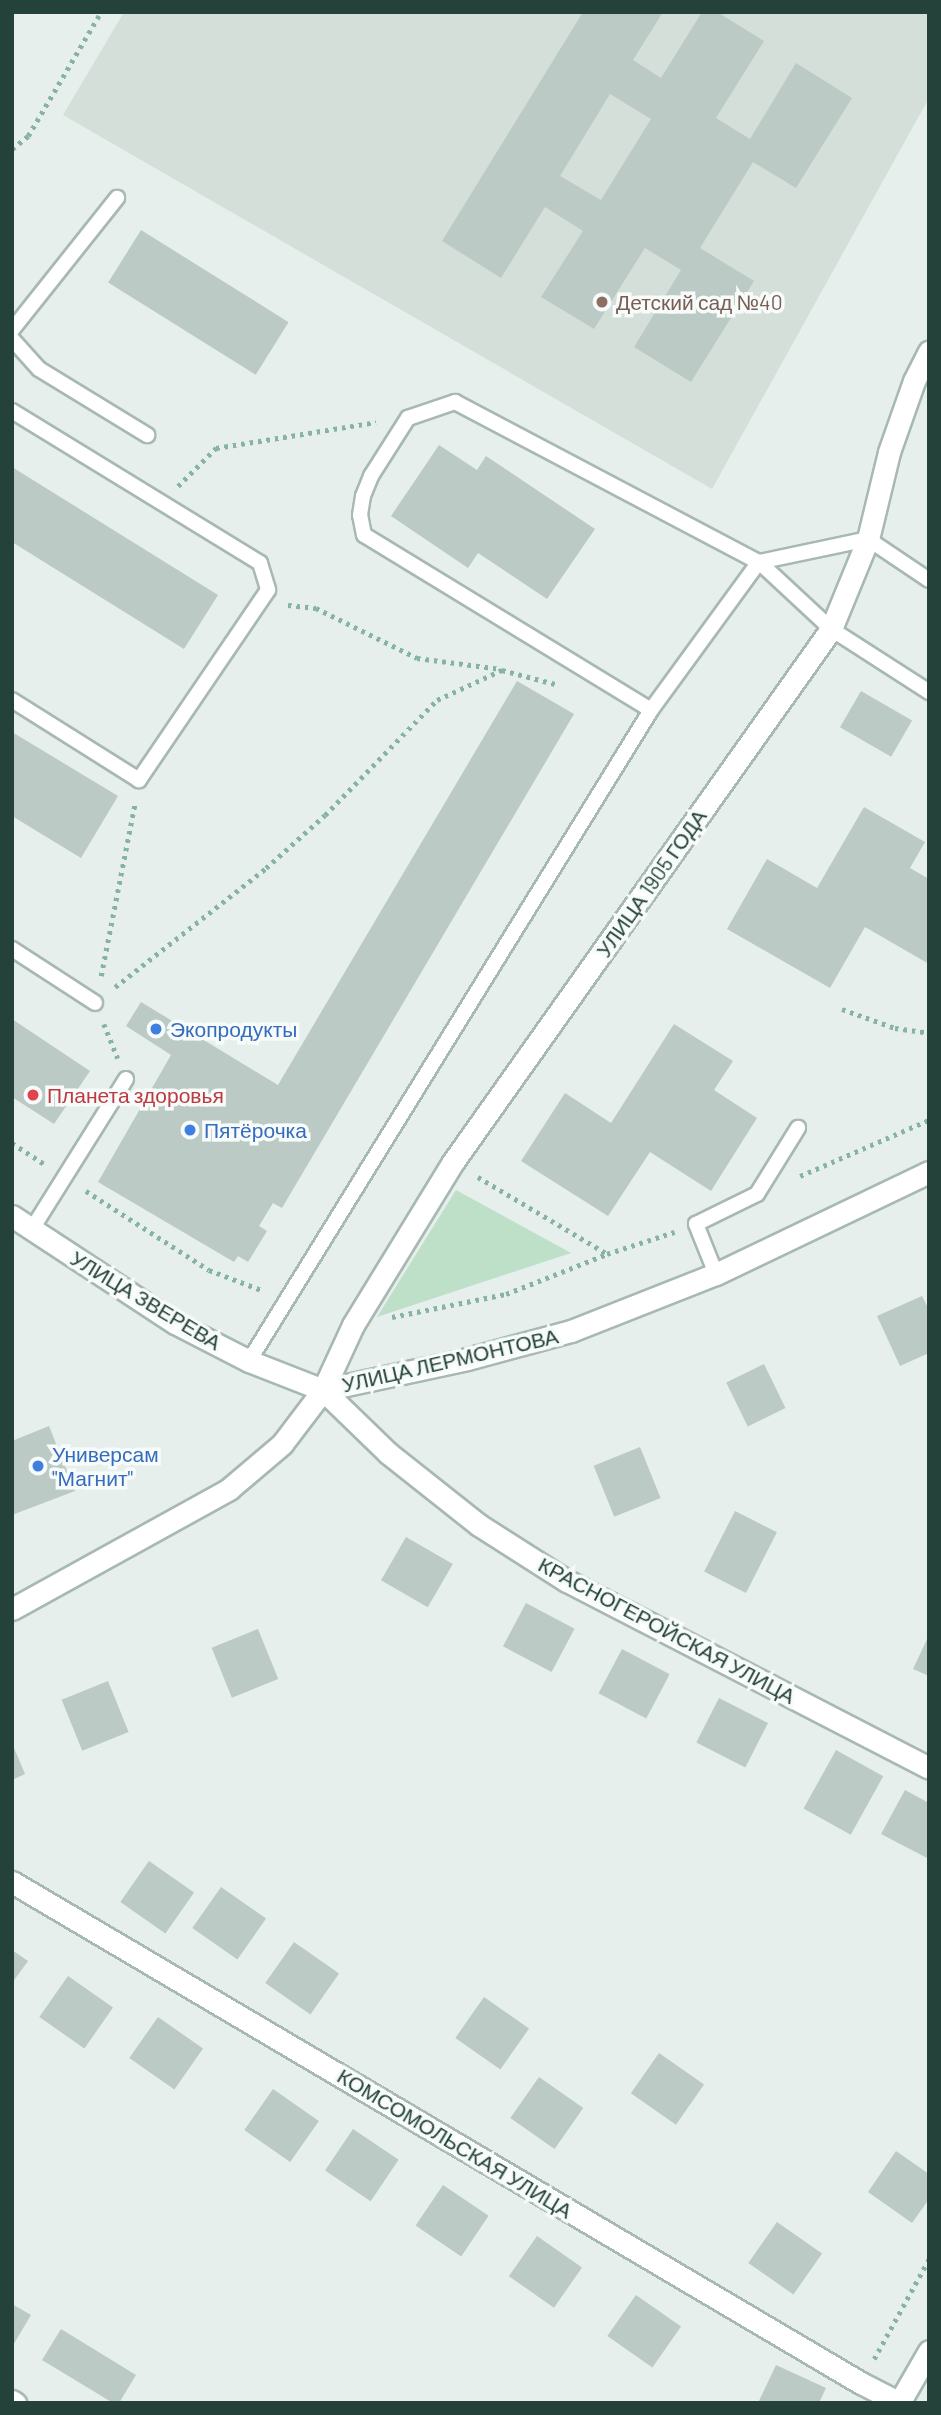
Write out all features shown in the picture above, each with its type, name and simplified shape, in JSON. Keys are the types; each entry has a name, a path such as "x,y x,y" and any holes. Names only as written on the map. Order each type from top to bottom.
{"street":[{"name":"УЛИЦА 1905 ГОДА","path":"323,1390 354,1325 453,1163 831,629 868,539 889,452 914,381 929,352"},
{"name":"УЛИЦА ЛЕРМОНТОВА","path":"12,1609 229,1489 282,1444 323,1390 467,1359 571,1331 716,1274 929,1172"},
{"name":"УЛИЦА ЗВЕРЕВА","path":"12,1216 175,1323 248,1361 323,1390"},
{"name":"КРАСНОГЕРОЙСКАЯ УЛИЦА","path":"323,1390 408,1469 479,1525 567,1581 929,1768"},
{"name":"КОМСОМОЛЬСКАЯ УЛИЦА","path":"12,1882 861,2383 900,2403"},
{"path":"900,2403 929,2351"}],"lane":[{"path":"12,330 117,198"},
{"path":"12,339 39,369 147,435"},
{"path":"651,710 364,535 360,515 363,496 371,476 408,418 455,402 759,562 831,629 929,692"},
{"path":"12,411 260,563 268,590 139,780 12,699"},
{"path":"248,1361 651,710 759,562 868,539 929,580"},
{"path":"12,948 95,1003"},
{"path":"32,1229 126,1079"},
{"path":"716,1274 696,1224 757,1194 798,1128"}],"path":[{"path":"12,149 28,136 101,12"},
{"path":"161,503 216,448 408,418"},
{"path":"268,590 279,604 316,608 417,658 502,670 564,686"},
{"path":"95,1003 266,867 324,815 437,700 502,670"},
{"path":"126,1079 95,1003 139,780"},
{"path":"842,1009 895,1028 929,1033"},
{"path":"757,1194 929,1120"},
{"path":"12,1143 209,1270 285,1299"},
{"path":"453,1163 607,1254"},
{"path":"354,1325 506,1294 607,1254 696,1224"},
{"path":"861,2383 929,2259"}],"shaded area":[{"name":"Детский сад №40","path":"124,12 929,12 929,98 712,489 63,115"}],"green space":[{"path":"456,1190 571,1253 377,1317"}],"building":[{"path":"583,12 663,12 633,60 661,78 702,12 717,12 764,41 716,118 750,139 796,63 852,98 796,188 753,162 700,248 754,281 691,382 634,347 681,270 645,248 594,329 541,297 583,231 545,207 501,278 442,241","holes":["610,94 651,119 601,200 560,176"]},
{"path":"141,230 289,322 256,375 108,283"},
{"path":"439,445 477,470 486,456 595,529 547,599 478,553 468,568 391,516"},
{"path":"12,467 218,595 184,649 12,542"},
{"path":"517,681 574,714 282,1208 273,1203 259,1226 267,1231 248,1262 238,1256 234,1262 98,1182 171,1055 126,1026 141,1002 278,1085"},
{"path":"861,691 912,720 891,757 840,727"},
{"path":"12,732 118,796 81,858 12,816"},
{"path":"864,807 925,842 910,868 929,879 929,964 865,927 830,988 727,929 767,859 817,888"},
{"path":"12,1019 90,1071 54,1124 12,1097"},
{"path":"674,1024 733,1061 714,1090 757,1118 711,1191 650,1152 608,1216 521,1161 565,1093 611,1123"},
{"path":"922,1296 929,1310 929,1353 900,1366 877,1316"},
{"path":"764,1364 785,1408 748,1426 726,1382"},
{"name":"Универсам \"Магнит\"","path":"49,1426 75,1491 12,1515 12,1441"},
{"path":"640,1447 661,1498 614,1517 594,1466"},
{"path":"735,1511 777,1532 746,1593 704,1572"},
{"path":"406,1537 453,1564 428,1607 381,1580"},
{"path":"526,1603 575,1629 552,1672 503,1646"},
{"path":"258,1629 278,1679 232,1698 212,1648"},
{"path":"929,1635 929,1676 913,1669"},
{"path":"622,1649 670,1674 646,1718 599,1693"},
{"path":"108,1681 129,1732 82,1751 62,1700"},
{"path":"719,1698 768,1723 745,1768 696,1743"},
{"path":"12,1743 25,1774 12,1780"},
{"path":"836,1750 883,1776 851,1835 804,1809"},
{"path":"905,1790 929,1803 929,1859 881,1834"},
{"path":"149,1861 194,1893 165,1934 120,1902"},
{"path":"221,1887 266,1919 237,1960 192,1928"},
{"path":"294,1942 339,1974 310,2015 265,1983"},
{"path":"12,1950 28,1961 12,1983"},
{"path":"68,1976 113,2008 84,2049 39,2017"},
{"path":"484,1997 529,2029 500,2070 455,2038"},
{"path":"158,2017 203,2049 174,2090 129,2058"},
{"path":"659,2053 704,2085 676,2125 631,2093"},
{"path":"539,2077 583,2108 555,2149 510,2118"},
{"path":"273,2089 319,2121 290,2162 244,2130"},
{"path":"353,2129 399,2160 371,2201 325,2170"},
{"path":"896,2151 929,2174 929,2199 912,2223 868,2192"},
{"path":"443,2185 489,2216 461,2256 416,2226"},
{"path":"777,2222 822,2254 793,2295 748,2263"},
{"path":"537,2236 582,2268 554,2308 509,2276"},
{"path":"636,2295 681,2327 652,2368 607,2336"},
{"path":"12,2304 31,2315 12,2347"},
{"path":"61,2329 136,2375 119,2403 113,2403 42,2360"},
{"path":"776,2365 826,2388 819,2403 758,2403"}],"place":[{"name":"Детский сад №40","path":"602,302"},
{"name":"Экопродукты","path":"156,1029"},
{"name":"Планета здоровья","path":"33,1095"},
{"name":"Пятёрочка","path":"190,1130"},
{"name":"Универсам \"Магнит\"","path":"38,1466"}]}
